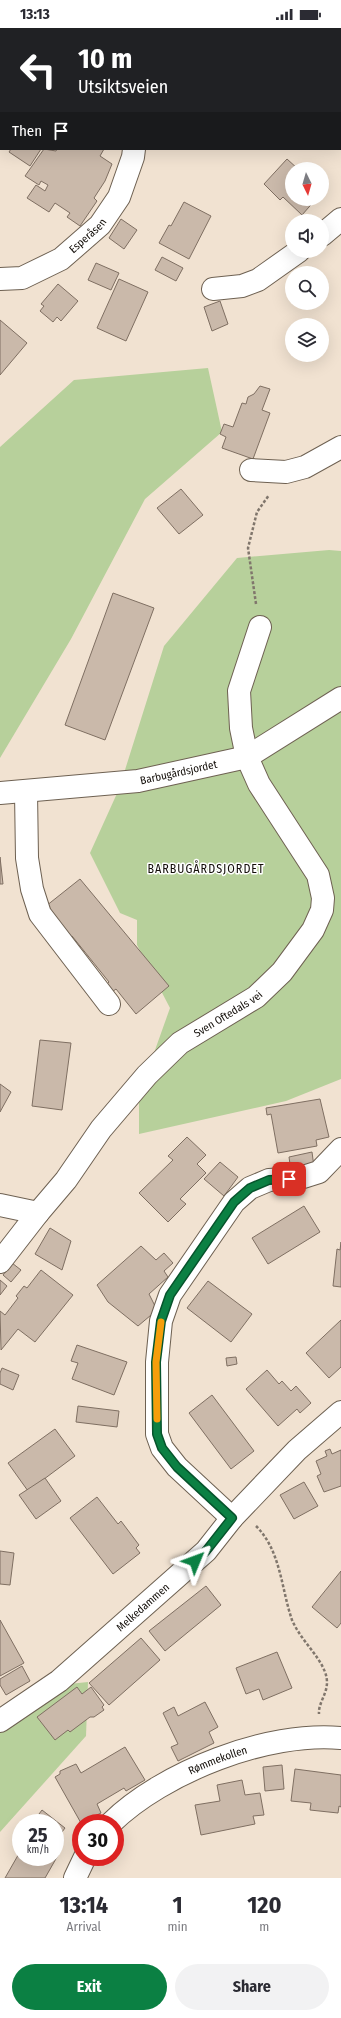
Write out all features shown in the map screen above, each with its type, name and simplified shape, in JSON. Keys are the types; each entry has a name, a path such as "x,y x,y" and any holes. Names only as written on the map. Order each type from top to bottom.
{"street":[{"name":"Esperåsen","path":"0,279 22,278 61,259 100,225 119,197 133,157 134,150"},
{"path":"329,229 341,219"},
{"path":"213,289 242,286 258,280 290,258"},
{"path":"251,470 286,472 305,467 341,446"},
{"name":"Sven Oftedals vei","path":"0,1262 66,1180 102,1129 147,1075 180,1043 256,997 282,972 314,930 322,910 323,898 318,875 259,784 247,757 241,728 239,691 260,627"},
{"name":"Barbugårdsjordet","path":"0,793 26,792 138,781 247,757 341,698"},
{"path":"26,792 26,858 32,889 40,914 109,1004"},
{"path":"236,1514 177,1467 162,1448 157,1434 156,1362 161,1321 170,1295 234,1202 250,1188 269,1180 300,1178 319,1172 341,1149"},
{"path":"0,1205 38,1213"},
{"name":"Melkedammen","path":"0,1721 59,1681 206,1551 236,1514 297,1450 341,1412"},
{"name":"Rømmekollen","path":"120,1814 128,1806 156,1788 214,1759 288,1739 331,1737"},
{"path":"75,1878 81,1866"}],"path":[{"path":"260,627 248,548 257,512 286,472"},
{"path":"236,1514 264,1535 280,1569 293,1621 325,1673 327,1690 319,1711 331,1737"}],"green space":[{"path":"208,368 222,432 145,499 71,639 0,758 0,447 74,380"},
{"path":"329,550 341,551 341,1079 286,1101 139,1134 139,1095 170,1008 137,945 137,920 120,913 90,853 119,789 164,646 237,558"},
{"path":"88,1682 86,1736 16,1814 12,1814 12,1819 0,1832 0,1716 50,1686"}],"building":[{"path":"10,150 40,150 30,166 9,152"},
{"path":"43,150 103,150 100,156 112,164 105,181 94,198 97,201 80,226 67,217 70,213 55,203 49,212 27,198 36,185 45,191 48,185 41,181 39,185 25,176"},
{"path":"287,159 290,162 285,162 285,199 283,197 280,200 264,184"},
{"path":"184,202 211,216 189,259 159,243 169,225 171,226"},
{"path":"292,206 310,206 303,214"},
{"path":"121,219 137,230 124,249 109,238"},
{"path":"162,257 183,268 176,281 155,270"},
{"path":"96,263 119,273 111,290 88,280"},
{"path":"119,279 148,292 126,341 97,328"},
{"path":"58,284 78,301 61,321 57,317 53,322 40,311 44,306 41,304"},
{"path":"220,301 228,324 212,331 204,307"},
{"path":"0,320 27,343 0,375"},
{"path":"260,386 270,389 262,410 270,413 253,459 222,448 226,437 220,434 224,424 233,427 242,403 246,404 248,397 254,394"},
{"path":"181,489 203,515 179,534 157,508"},
{"path":"113,593 154,608 105,740 65,725"},
{"path":"0,857 3,884 0,884"},
{"path":"80,879 169,986 136,1014 116,989 112,992 106,985 109,982 72,936 68,939 46,906"},
{"path":"40,1040 71,1043 62,1110 32,1106"},
{"path":"0,1084 11,1092 0,1112"},
{"path":"320,1099 329,1137 316,1140 317,1146 278,1153 271,1114 267,1115 266,1108"},
{"path":"187,1137 206,1155 197,1164 206,1173 180,1199 186,1204 168,1222 139,1193 173,1160 168,1156"},
{"path":"312,1152 314,1167 291,1171 289,1157"},
{"path":"220,1162 238,1177 224,1196 204,1179"},
{"path":"304,1206 320,1232 268,1264 252,1238"},
{"path":"50,1228 71,1241 62,1270 35,1254"},
{"path":"341,1242 341,1287 333,1286 337,1249 340,1250"},
{"path":"141,1246 156,1260 164,1253 173,1263 164,1271 168,1277 149,1294 157,1310 138,1326 108,1302 97,1285"},
{"path":"12,1263 21,1270 11,1282 3,1275"},
{"path":"41,1270 73,1295 35,1342 18,1329 1,1350 0,1311 5,1315 18,1298 16,1296 24,1286 27,1288"},
{"path":"0,1280 7,1286 0,1295"},
{"path":"208,1281 252,1314 231,1342 187,1308"},
{"path":"341,1320 341,1367 329,1378 306,1353"},
{"path":"77,1345 127,1362 114,1395 72,1379 78,1363 71,1361"},
{"path":"236,1357 237,1364 227,1366 226,1358"},
{"path":"2,1368 19,1375 13,1390 0,1384 0,1373"},
{"path":"267,1370 279,1384 282,1381 291,1391 296,1386 311,1403 300,1413 297,1409 278,1426 246,1389"},
{"path":"212,1395 254,1451 231,1469 189,1413"},
{"path":"78,1406 119,1411 117,1427 76,1422"},
{"path":"55,1429 75,1456 28,1491 8,1463"},
{"path":"330,1449 332,1454 341,1450 341,1486 324,1492 317,1476 321,1474 316,1461 327,1456 325,1451"},
{"path":"45,1478 61,1501 36,1519 19,1495"},
{"path":"304,1482 318,1506 294,1519 280,1495"},
{"path":"97,1497 118,1524 121,1521 139,1545 136,1548 140,1553 113,1574 70,1518"},
{"path":"0,1551 14,1553 10,1585 0,1584"},
{"path":"341,1571 341,1623 337,1628 312,1607"},
{"path":"206,1586 221,1605 165,1651 149,1631"},
{"path":"0,1620 24,1663 0,1676"},
{"path":"141,1638 160,1660 109,1705 89,1683"},
{"path":"277,1652 292,1688 263,1700 259,1689 246,1694 236,1668"},
{"path":"22,1666 30,1681 6,1695 0,1685 0,1679"},
{"path":"77,1687 82,1694 91,1687 104,1705 102,1707 104,1710 94,1717 90,1717 70,1732 68,1730 55,1740 37,1717"},
{"path":"205,1702 218,1727 209,1732 214,1743 178,1761 171,1747 178,1744 163,1713 174,1707 178,1716"},
{"path":"125,1747 145,1780 126,1791 124,1788 97,1804 101,1813 99,1814 76,1814 55,1777 60,1774 60,1771 76,1764 81,1773"},
{"path":"282,1765 284,1789 265,1791 263,1767"},
{"path":"295,1769 341,1775 341,1807 339,1806 338,1813 310,1810 311,1803 291,1801"},
{"path":"242,1780 245,1795 260,1793 264,1815 253,1816 255,1824 201,1835 195,1805 220,1801 217,1785"},
{"path":"42,1810 47,1814 39,1814"},
{"path":"12,1866 52,1866 45,1878 5,1878"}],"slow traffic":[{"path":"157,1419 156,1362 161,1322"}],"district":[{"name":"BARBUGÅRDSJORDET","path":"206,869"}],"route":[{"path":"195,1561 206,1551 232,1518 177,1467 162,1448 157,1434 156,1362 161,1321 170,1295 234,1202 250,1188 269,1180 289,1179"}]}
